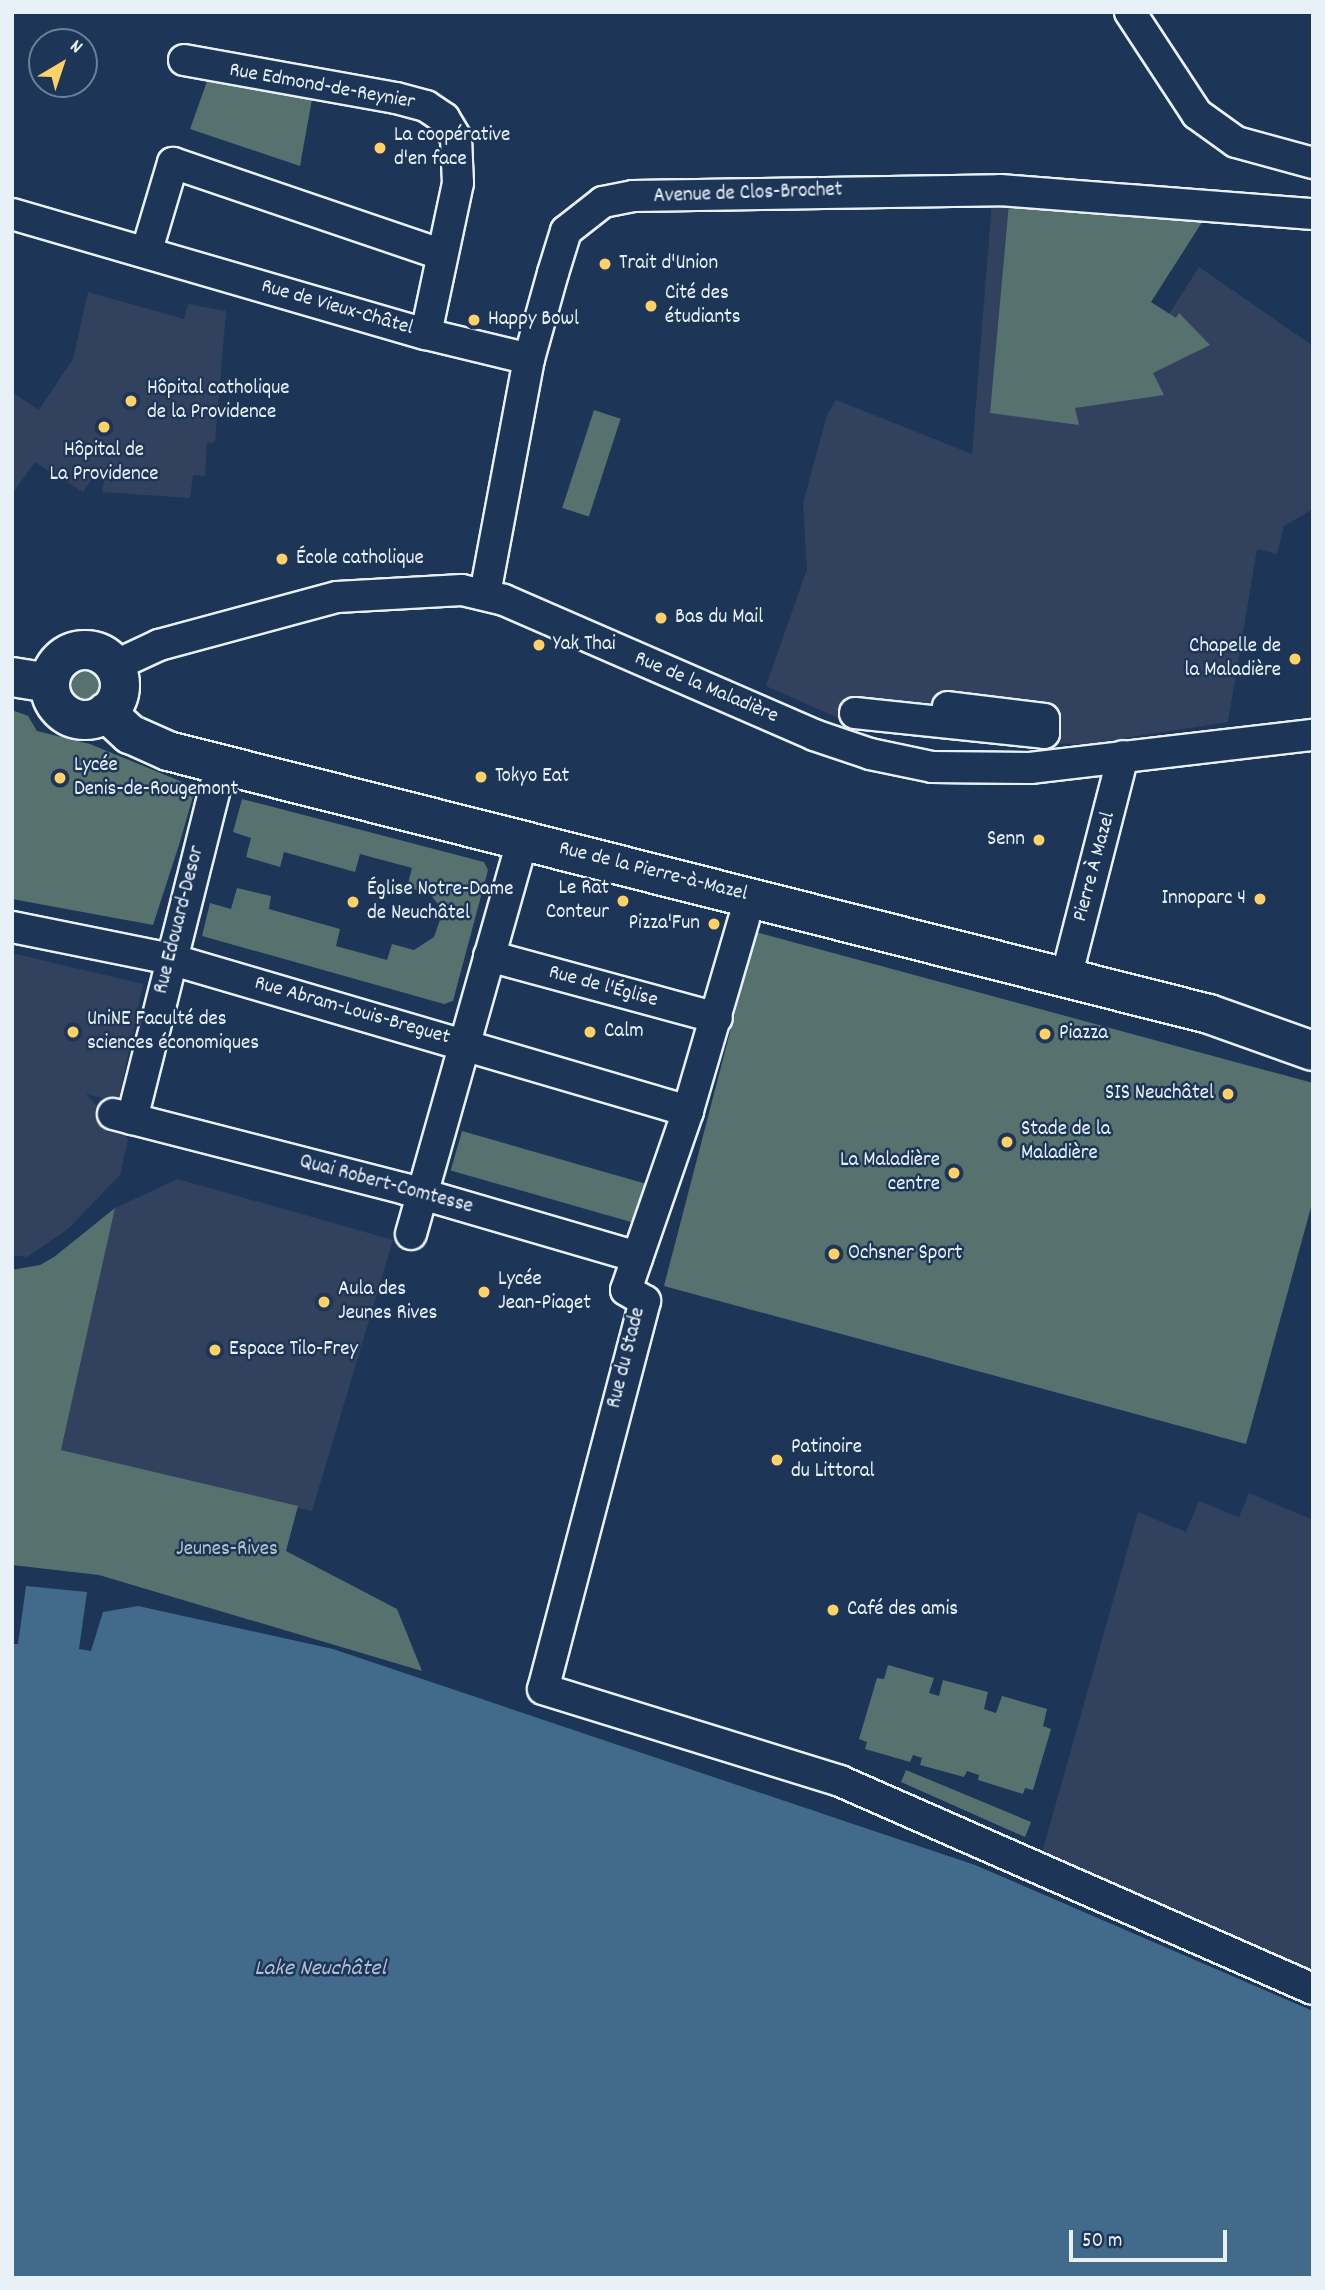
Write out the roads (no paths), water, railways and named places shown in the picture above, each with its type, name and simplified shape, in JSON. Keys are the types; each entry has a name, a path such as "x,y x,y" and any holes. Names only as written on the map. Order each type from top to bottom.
{"main road":[{"path":"93,651 114,666 118,695 106,712 85,720 64,713 52,695 50,683 60,660 75,652 93,651"},
{"path":"12,677 50,683"},
{"name":"Rue de la Pierre-à-Mazel","path":"106,712 146,743 1209,1014 1313,1051"},
{"name":"Rue de la Pierre-à-Mazel","path":"1209,1014 1313,1025"}],"street":[{"path":"1130,12 1196,114 1236,142 1313,163"},
{"name":"Rue Edmond-de-Reynier","path":"184,60 396,98 426,106 444,118 456,138 458,183 440,254 426,334"},
{"path":"147,250 173,163 440,254"},
{"name":"Avenue de Clos-Brochet","path":"485,594 529,359 566,231 603,202 633,196 651,199 1000,190 1313,214"},
{"name":"Rue de Vieux-Châtel","path":"12,214 147,250 426,334 529,359"},
{"name":"Rue de la Maladière","path":"114,666 159,645 337,597 419,590 485,594 843,745 901,761 969,769 1030,768 1313,735"},
{"path":"843,745 859,695 948,701 1044,719 1044,733 855,713"},
{"name":"Pierre À Mazel","path":"1066,978 1124,756"},
{"name":"Rue Edouard-Desor","path":"123,1116 170,959 222,762"},
{"path":"411,1234 523,839"},
{"name":"Rue du Stade","path":"744,919 688,1111 626,1290 645,1301 543,1689 840,1781 1313,1989"},
{"name":"Rue Abram-Louis-Breguet","path":"12,926 170,959 466,1043 688,1111"},
{"name":"Rue de l'Église","path":"489,956 717,1018"},
{"name":"Quai Robert-Comtesse","path":"123,1116 423,1194 637,1257"}],"water":[{"name":"Lake Neuchâtel","path":"26,1586 87,1592 79,1649 91,1651 103,1612 138,1606 333,1649 975,1865 1313,2011 1313,2278 12,2278 12,1644 18,1644"}],"place":[{"name":"La coopérative d'en face","path":"380,148"},
{"name":"Trait d'Union","path":"605,264"},
{"name":"Cité des étudiants","path":"651,306"},
{"name":"Happy Bowl","path":"474,320"},
{"name":"Hôpital catholique de la Providence","path":"131,401"},
{"name":"Hôpital de La Providence","path":"104,427"},
{"name":"École catholique","path":"282,559"},
{"name":"Bas du Mail","path":"661,618"},
{"name":"Yak Thai","path":"539,645"},
{"name":"Chapelle de la Maladière","path":"1295,659"},
{"name":"Tokyo Eat","path":"481,777"},
{"name":"Lycée Denis-de-Rougemont","path":"60,778"},
{"name":"Senn","path":"1039,840"},
{"name":"Innoparc 4","path":"1260,899"},
{"name":"Le Rat Conteur","path":"623,901"},
{"name":"Église Notre-Dame de Neuchâtel","path":"353,902"},
{"name":"Pizza'Fun","path":"714,924"},
{"name":"UniNE Faculté des sciences économiques","path":"73,1032"},
{"name":"Calm","path":"590,1032"},
{"name":"Piazza","path":"1045,1034"},
{"name":"SIS Neuchâtel","path":"1228,1094"},
{"name":"Stade de la Maladière","path":"1007,1142"},
{"name":"La Maladière centre","path":"954,1173"},
{"name":"Ochsner Sport","path":"834,1254"},
{"name":"Lycée Jean-Piaget","path":"484,1292"},
{"name":"Aula des Jeunes Rives","path":"324,1302"},
{"name":"Espace Tilo-Frey","path":"215,1350"},
{"name":"Patinoire du Littoral","path":"777,1460"},
{"name":"Café des amis","path":"833,1610"}],"park label":[{"name":"Jeunes-Rives","path":"227,1550"}]}
